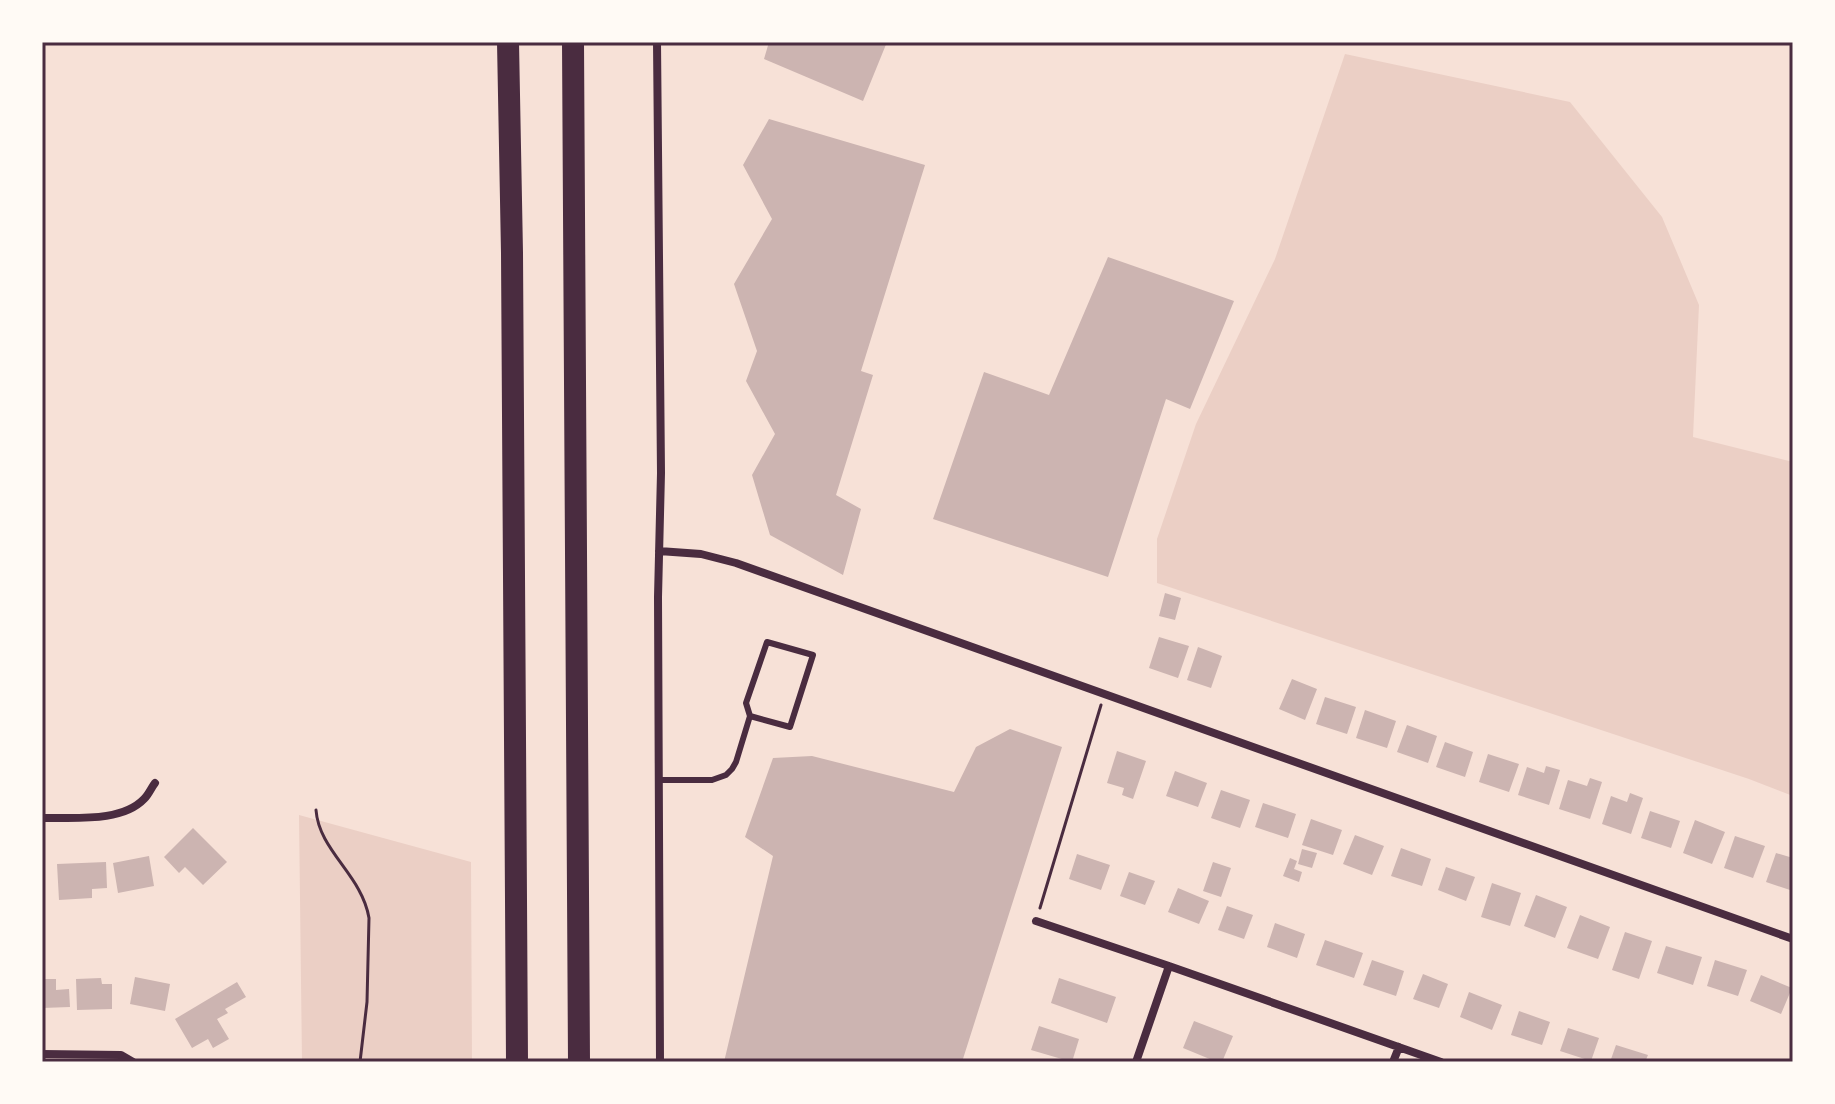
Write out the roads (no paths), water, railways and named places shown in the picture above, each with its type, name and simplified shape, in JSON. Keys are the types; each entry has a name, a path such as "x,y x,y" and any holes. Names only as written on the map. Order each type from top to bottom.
{"highway":[{"path":"508,42 517,1062"},
{"path":"573,42 579,1062"}],"street":[{"path":"657,42 661,458 660,1062"},
{"path":"659,551 701,554 736,563 1793,939"},
{"path":"42,818 116,815 145,798 155,783"},
{"path":"1036,921 1441,1062"},
{"path":"1136,1062 1169,966"},
{"path":"1393,1062 1399,1047"},
{"path":"42,1054 121,1055 133,1062"}],"lane":[{"path":"659,780 712,780 726,775 736,762 750,716 746,703 767,642 813,655 790,727 750,716"}]}
